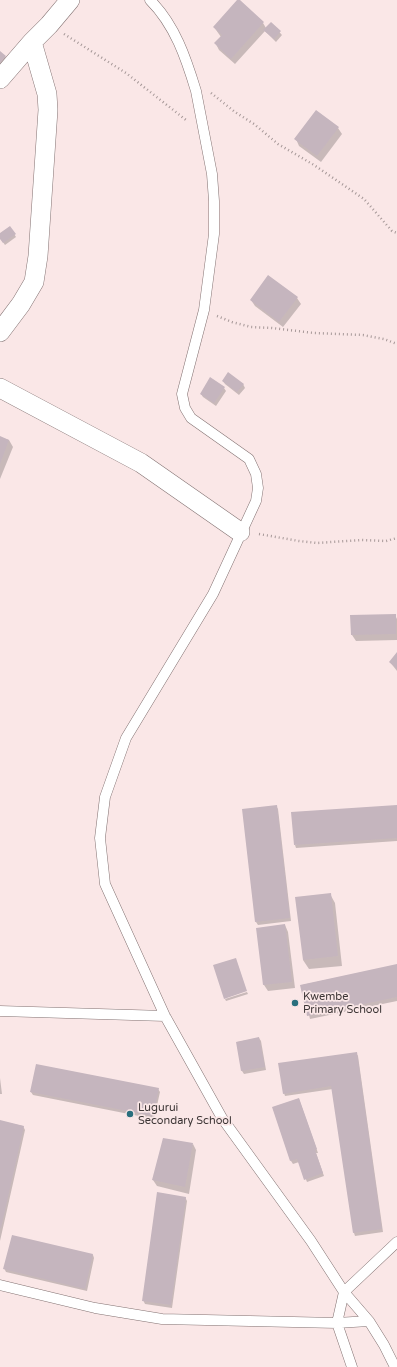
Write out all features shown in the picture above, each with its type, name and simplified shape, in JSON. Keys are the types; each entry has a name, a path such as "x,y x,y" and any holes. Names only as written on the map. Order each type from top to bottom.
{"street":[{"path":"0,79 70,0"},
{"path":"0,332 21,304 34,282 38,256 48,110 47,94 32,42"},
{"path":"0,388 141,463 240,532"}],"lane":[{"path":"150,0 161,11 182,47 196,90 212,174 214,234 204,310 182,394 185,408 191,418 249,459 256,474 258,488 256,501 240,532 213,594 126,738 105,797 100,838 105,884 165,1016 222,1118 311,1241 344,1292 369,1321 384,1345 395,1367"},
{"path":"0,1011 165,1016"},
{"path":"352,1367 337,1323 344,1292 397,1242"},
{"path":"0,1285 95,1308 162,1319 337,1323 369,1321"}],"path":[{"path":"49,25 126,73 204,134"},
{"path":"193,80 215,95 234,112 254,124 278,144 314,165 364,199 392,231 397,233"},
{"path":"204,310 232,322 251,327 327,334 363,335 384,339 397,344"},
{"path":"240,532 317,543 362,540 386,541 397,538"}],"building":[{"path":"237,0 240,0 264,22 231,59 214,43 222,35 213,27"},
{"path":"271,22 281,31 274,39 263,30"},
{"path":"0,51 6,56 0,63"},
{"path":"316,110 339,127 317,156 294,139"},
{"path":"10,226 16,234 3,243 0,239 0,233"},
{"path":"268,275 298,297 279,322 250,300"},
{"path":"228,372 244,384 237,392 222,381"},
{"path":"210,377 225,387 214,403 200,394"},
{"path":"0,436 9,440 0,464"},
{"path":"396,614 396,634 351,635 350,615"},
{"path":"397,652 397,669 389,662"},
{"path":"277,805 290,918 255,922 242,809"},
{"path":"397,805 397,838 294,845 291,812"},
{"path":"331,893 338,956 303,960 295,897"},
{"path":"285,924 292,982 263,985 256,928"},
{"path":"236,958 247,991 224,999 213,965"},
{"path":"397,964 397,997 307,1016 300,985"},
{"path":"259,1037 265,1067 241,1071 236,1042"},
{"path":"357,1052 382,1229 353,1233 331,1086 283,1094 278,1063"},
{"path":"36,1064 159,1088 153,1116 30,1092"},
{"path":"299,1098 317,1149 315,1150 323,1173 304,1180 297,1159 290,1161 272,1107"},
{"path":"0,1120 24,1126 1,1228 0,1228"},
{"path":"163,1138 193,1143 185,1187 152,1180"},
{"path":"157,1192 186,1197 171,1305 142,1301"},
{"path":"12,1235 93,1254 85,1289 3,1269"}],"place":[{"name":"Kwembe Primary School","path":"295,1003"},
{"name":"Lugurui Secondary School","path":"130,1114"}]}
